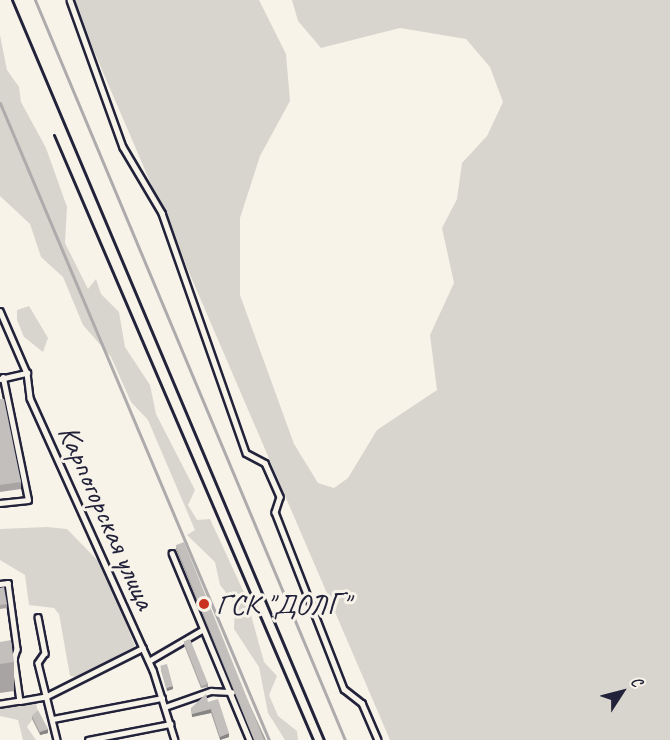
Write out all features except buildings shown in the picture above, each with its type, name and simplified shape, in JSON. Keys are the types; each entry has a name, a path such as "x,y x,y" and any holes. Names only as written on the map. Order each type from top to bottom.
{"lane":[{"path":"70,0 123,147 175,246 246,453 265,463 280,497 275,512 344,689 362,703 378,740"},
{"name":"Карпогорская улица","path":"0,311 27,373 30,398 149,661 175,740"},
{"path":"0,503 28,500 1,378 27,373"},
{"path":"172,553 202,630 232,692 250,740"},
{"path":"0,584 8,583 17,650 14,659 20,701"},
{"path":"38,616 45,653 38,663 57,740"},
{"path":"149,661 202,630"},
{"path":"0,704 47,696 143,648"},
{"path":"0,660 14,659"},
{"path":"165,707 211,692 232,692"},
{"path":"53,719 162,698"},
{"path":"88,740 170,724"}],"shaded area":[{"path":"72,0 259,0 286,54 290,101 260,156 240,218 240,295 294,444 318,483 334,488 348,478 377,430 437,390 430,335 454,283 442,228 457,199 462,163 487,136 503,102 490,67 466,39 400,28 321,48 298,21 292,0 670,0 670,740 390,740"},
{"path":"0,35 7,70 19,87 21,102 46,148 67,207 65,243 88,289 96,279 101,294 119,312 125,347 150,385 156,414 195,490 188,505 197,520 210,519 246,597 264,662 277,676 269,695 278,716 297,731 298,740 285,740 268,713 259,667 234,629 235,604 220,585 215,562 187,535 195,530 148,420 131,402 111,357 83,325 63,277 41,257 30,224 0,196"},
{"path":"29,306 48,338 43,352 24,337 17,320 17,310"},
{"path":"47,527 67,529 103,566 135,646 77,677 70,676 59,614 54,608 29,605 25,575 0,560 0,529"},
{"path":"35,701 38,711 27,727 36,740 23,740 18,720 0,716 0,708"}],"waterway":[{"path":"35,0 345,740"},
{"path":"0,103 269,740"}],"railway":[{"path":"12,0 324,740"},
{"path":"54,135 313,740"}],"place":[{"name":"ГСК \"ДОЛГ\"","path":"204,604"}]}
